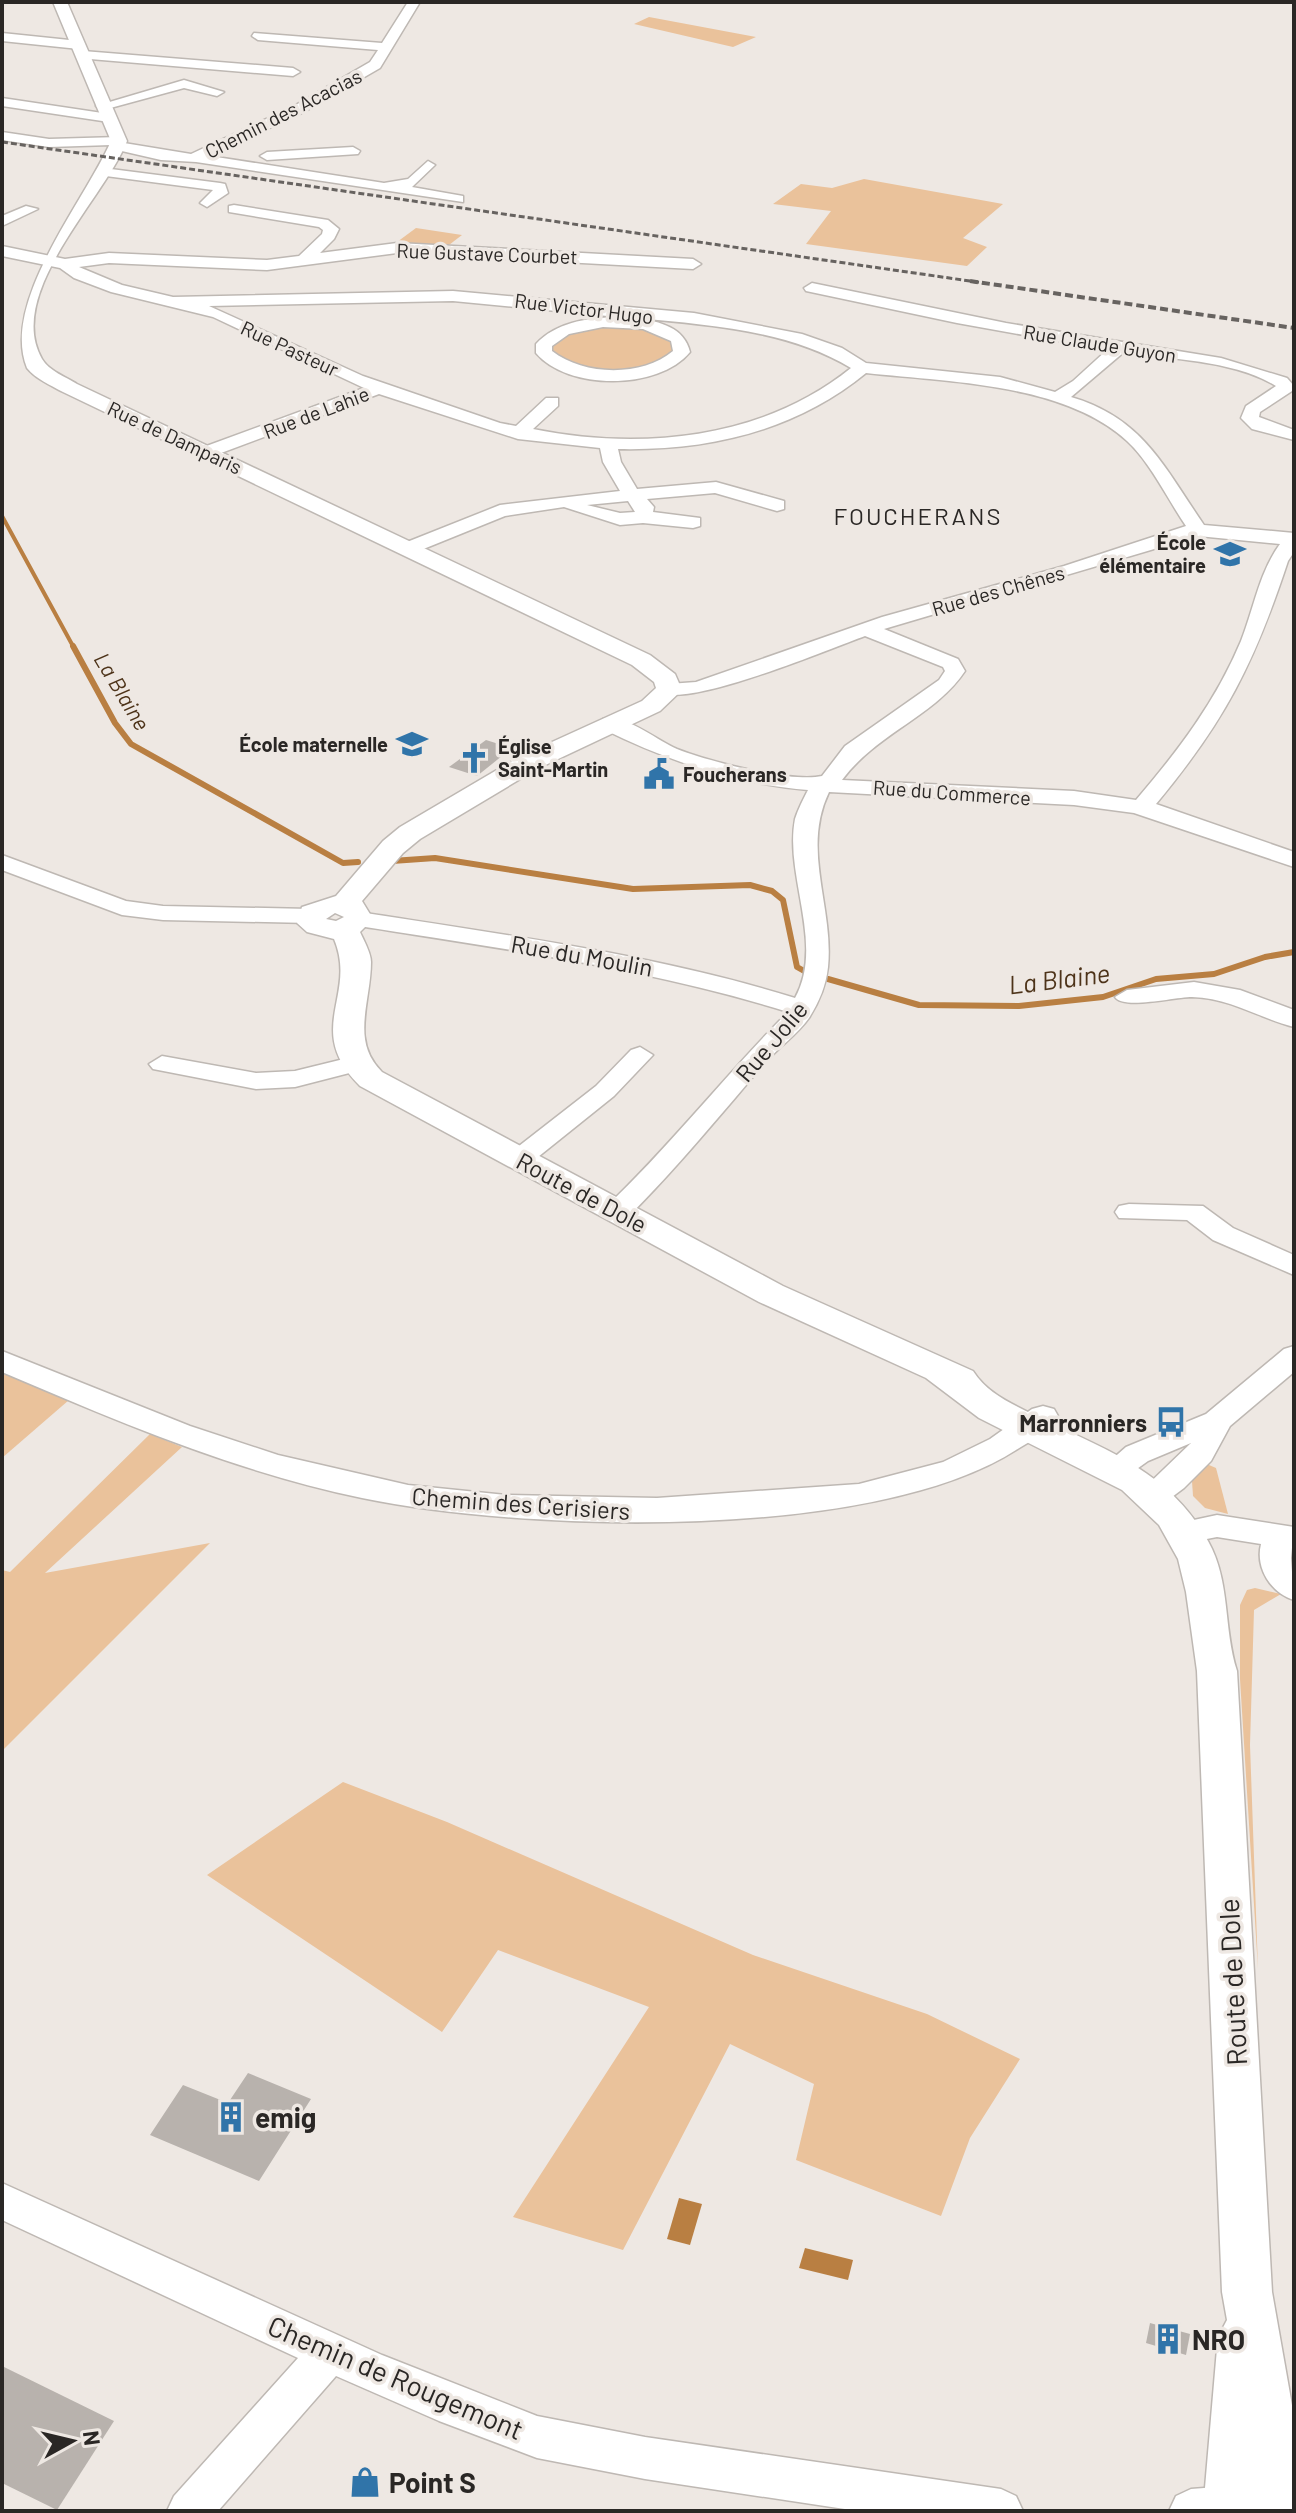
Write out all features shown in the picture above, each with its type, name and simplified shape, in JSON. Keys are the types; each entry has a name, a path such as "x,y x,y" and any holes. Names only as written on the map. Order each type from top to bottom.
{"main road":[{"path":"60,2 118,144"},
{"name":"Rue de Damparis","path":"118,144 103,172 43,261 32,289 26,333 28,350 34,363 70,388 641,660 666,679 669,690"},
{"path":"310,916 311,923 319,928 349,917 393,847 433,817 528,763 651,706 669,690"},
{"path":"349,917 357,959 348,1033 356,1064"},
{"name":"Route de Dole","path":"356,1064 371,1079 771,1294 941,1373 992,1409 1036,1422 1123,1464 1162,1489 1219,1555 1226,1593 1225,1653 1217,1671 1247,2292 1267,2411 1232,2510"}],"street":[{"name":"Chemin des Acacias","path":"2,136 49,143 118,144 161,156 193,158 345,85 375,65 414,2"},
{"path":"258,36 384,47"},
{"path":"2,37 81,50 293,72"},
{"path":"2,102 106,112 184,84 217,92"},
{"path":"235,161 353,151"},
{"path":"193,158 235,161 458,199"},
{"path":"373,186 412,183 428,165"},
{"path":"103,172 220,187 221,193 207,203"},
{"path":"2,222 31,209"},
{"path":"234,209 323,223 331,229 329,236 304,260"},
{"name":"Rue Gustave Courbet","path":"2,251 65,264 109,258 251,265 405,248 704,266"},
{"name":"Rue Pasteur","path":"65,264 93,283 179,300 220,315 380,388 518,434 609,447 703,439 767,424 820,402 862,368"},
{"name":"Rue Claude Guyon","path":"812,288 938,317 1212,361 1281,380 1286,387 1249,416 1258,425 1294,435"},
{"name":"Rue Victor Hugo","path":"179,300 456,296 583,305 674,326 694,318 796,337 836,352 862,368 979,379 1059,397"},
{"path":"220,315 226,307 243,300"},
{"path":"594,323 674,326 681,342 680,356 664,366 638,372 579,371 559,365 544,353 544,344 553,335 619,312"},
{"path":"1059,397 1079,385 1119,348"},
{"name":"Rue de Lahie","path":"207,452 380,388"},
{"path":"1059,397 1103,416 1136,439 1198,530"},
{"path":"518,434 552,402"},
{"path":"609,447 612,462 631,494 645,507 643,517"},
{"path":"409,548 500,511 546,503 716,487 777,505"},
{"path":"546,503 620,519 643,517 693,522"},
{"name":"Rue des Chênes","path":"669,690 699,688 865,629 1071,570 1174,534 1198,530 1294,540"},
{"path":"1141,808 1189,751 1221,702 1251,641 1278,561 1294,540"},
{"name":"Rue Jolie","path":"618,1211 661,1169 802,1008 819,967 806,824 825,784 853,751 946,684 955,671 951,663 865,629"},
{"name":"Rue du Commerce","path":"611,724 646,745 732,774 825,784 977,791 1141,808 1294,860"},
{"path":"2,862 103,902 131,909 163,913 310,916"},
{"name":"Rue du Moulin","path":"349,917 622,960 715,981 802,1008"},
{"path":"1127,997 1168,989 1204,988 1236,994 1294,1019"},
{"path":"519,1159 605,1091 640,1055"},
{"path":"162,1064 256,1081 295,1079 356,1064"},
{"path":"1129,1212 1193,1212 1223,1234 1294,1266"},
{"path":"1123,1464 1217,1421 1294,1356"},
{"name":"Chemin des Cerisiers","path":"2,1361 160,1429 359,1487 425,1499 648,1512 857,1495 947,1472 1036,1422"},
{"path":"1162,1489 1186,1470 1212,1437 1217,1421"},
{"path":"1198,1530 1239,1528 1287,1537 1274,1559 1278,1572 1294,1588"},
{"name":"Chemin de Rougemont","path":"2,2201 454,2407 537,2437 645,2458 1001,2511"},
{"path":"189,2511 331,2351"}],"shaded area":[{"path":"649,17 756,37 733,47 634,24"},
{"path":"864,179 1003,204 963,238 987,247 967,266 806,244 831,211 773,204 801,184 832,188"},
{"path":"416,228 462,235 445,248 393,245"},
{"path":"633,325 673,339 676,353 643,367 615,371 553,357 549,345 566,332 577,329"},
{"path":"2,1369 69,1400 2,1458"},
{"path":"150,1434 182,1447 45,1573 210,1543 2,1751 2,1570 10,1572"},
{"path":"1202,1462 1216,1468 1228,1514 1205,1508 1193,1496 1192,1481"},
{"path":"1255,1588 1281,1594 1254,1610 1250,1745 1258,1969 1240,1679 1240,1605 1247,1590"},
{"path":"343,1782 447,1822 753,1955 927,2014 1020,2059 970,2138 941,2216 796,2160 814,2084 730,2044 623,2250 513,2217 649,2007 498,1950 442,2032 207,1875"},
{"path":"679,2198 702,2204 690,2245 667,2239"},
{"path":"805,2248 853,2260 848,2280 799,2268"}],"building":[{"name":"Église Saint-Martin","path":"486,740 512,748 477,776 449,767"},
{"name":"emig","path":"248,2073 311,2099 259,2181 150,2135 183,2085 228,2103"},
{"name":"NRO","path":"1150,2323 1190,2334 1186,2355 1146,2343"},
{"path":"2,2366 114,2421 57,2510 2,2483"}],"waterway":[{"name":"La Blaine","path":"2,516 74,648"},
{"name":"La Blaine","path":"73,646 115,723 131,744 343,863 358,862"},
{"name":"La Blaine","path":"392,861 435,858 633,889 750,885 772,891 783,900 797,967 806,972"},
{"name":"La Blaine","path":"828,979 919,1005 1019,1006 1103,997 1156,979 1214,974 1265,957 1294,952"}],"railway":[{"path":"2,142 984,283"},
{"path":"970,281 1294,328"}],"place":[{"name":"École élémentaire","path":"1230,554"},
{"name":"École maternelle","path":"412,744"},
{"name":"Église Saint-Martin","path":"474,758"},
{"name":"Foucherans","path":"659,774"},
{"name":"Marronniers","path":"1171,1422"},
{"name":"emig","path":"231,2117"},
{"name":"NRO","path":"1168,2339"},
{"name":"Point S","path":"365,2482"}],"district":[{"name":"FOUCHERANS","path":"918,515"}]}
